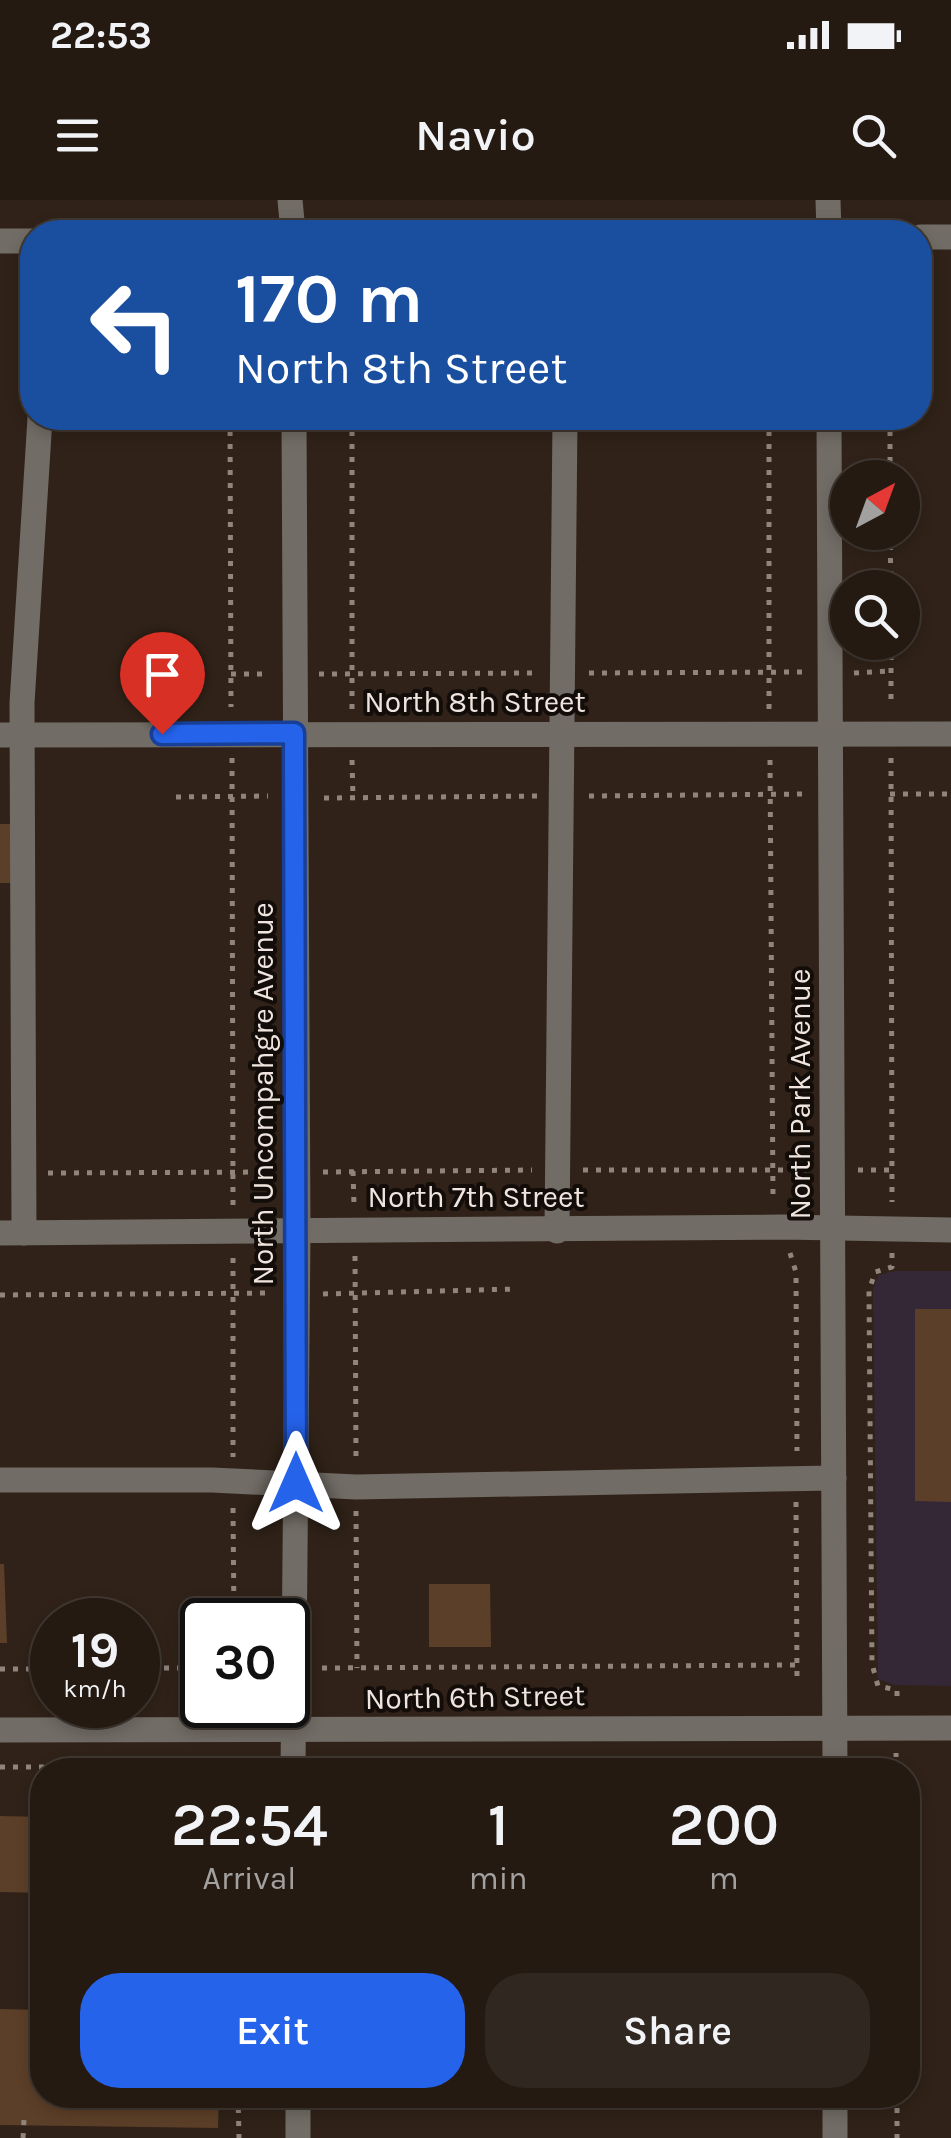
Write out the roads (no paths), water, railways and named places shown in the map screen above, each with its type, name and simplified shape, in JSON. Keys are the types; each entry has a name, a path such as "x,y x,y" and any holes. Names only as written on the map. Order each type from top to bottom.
{"street":[{"path":"12,1233 12,734 39,430"},
{"name":"North Uncompahgre Avenue","path":"293,1758 298,1232 294,430"},
{"path":"557,1231 565,430"},
{"name":"North Park Avenue","path":"829,430 835,1758"},
{"name":"North 8th Street","path":"12,734 951,734"},
{"name":"North 7th Street","path":"12,1233 782,1227 951,1230"},
{"path":"0,1480 233,1481 356,1487 834,1478"},
{"name":"North 6th Street","path":"0,1730 951,1728"},
{"path":"298,2108 298,2138"},
{"path":"835,2108 835,2138"}]}
